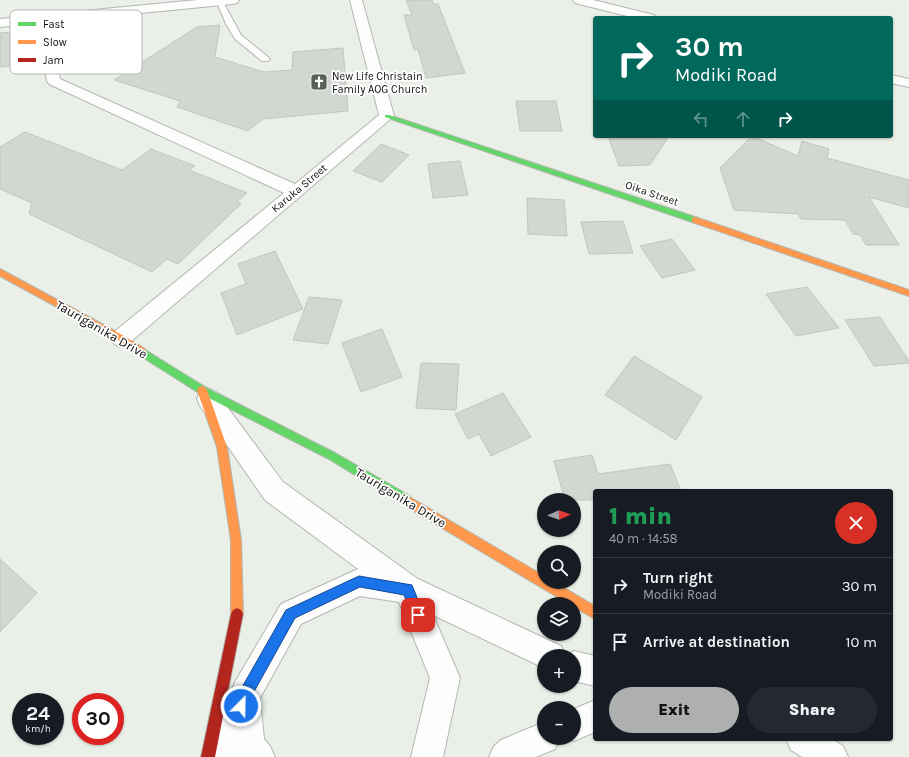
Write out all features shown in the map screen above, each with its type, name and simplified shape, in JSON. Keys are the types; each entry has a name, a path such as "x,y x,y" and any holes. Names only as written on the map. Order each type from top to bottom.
{"street":[{"path":"133,10 233,0"},
{"path":"356,0 387,116"},
{"path":"579,0 642,16"},
{"path":"0,23 10,22"},
{"path":"53,74 54,81 295,191"},
{"path":"893,79 909,83"},
{"name":"Karuka Street","path":"121,338 295,191 387,116"},
{"name":"Oika Street","path":"387,116 909,294"},
{"name":"Tauriganika Drive","path":"0,272 121,338 202,390 332,456 593,612"},
{"path":"202,390 222,447 236,540 237,618 208,757"},
{"name":"Tauriganika Drive","path":"202,390 274,491 408,590 537,650"},
{"path":"222,757 246,693 290,614 359,582 408,590 445,678 427,757"},
{"path":"581,668 593,671"},
{"path":"246,693 249,744 258,757"},
{"path":"581,722 593,717"},
{"path":"505,757 512,751 537,741"},
{"path":"805,741 832,757"}],"lane":[{"path":"219,1 238,37 265,60"}],"building":[{"path":"406,0 432,0 434,4 438,4 465,73 426,78 418,49 414,50 404,15 412,15"},
{"path":"220,25 215,57 264,72 292,70 293,52 343,48 348,111 263,119 248,131 177,107 180,101 114,80 123,74 142,74 142,62 197,27"},
{"path":"10,32 10,66 0,67 0,33"},
{"path":"516,101 556,101 562,131 520,131"},
{"path":"25,132 122,170 151,149 195,166 189,170 247,193 237,202 241,204 178,264 167,259 152,272 29,214 32,203 0,189 0,147"},
{"path":"609,138 668,138 650,165 619,166"},
{"path":"750,138 757,138 798,156 802,141 829,149 827,158 909,180 909,208 869,197 899,245 866,245 860,235 853,234 845,220 801,219 798,214 734,210 720,168"},
{"path":"381,144 409,155 382,182 353,171"},
{"path":"460,161 468,195 433,198 428,164"},
{"path":"527,198 564,200 567,236 528,234"},
{"path":"623,221 633,253 589,254 581,222"},
{"path":"672,239 695,270 662,278 640,246"},
{"path":"275,251 303,309 237,335 221,293 246,284 238,264"},
{"path":"807,287 839,328 796,336 766,294"},
{"path":"309,297 342,300 328,344 293,340"},
{"path":"880,317 909,363 874,366 845,320"},
{"path":"382,329 402,377 361,392 342,343"},
{"path":"634,356 702,397 676,440 605,395"},
{"path":"421,363 459,364 456,410 416,408"},
{"path":"503,393 531,437 491,456 479,434 468,439 455,414"},
{"path":"592,455 598,474 670,464 680,489 593,489 593,500 581,500 581,493 563,493 554,461"},
{"path":"0,559 37,593 0,632"}],"traffic: fast":[{"path":"387,116 695,220"},
{"path":"142,352 202,390 332,456 406,500"}],"traffic: slow":[{"path":"695,220 909,293"},
{"path":"0,272 121,338 142,352"},
{"path":"202,390 222,447 236,540 237,614"},
{"path":"406,500 593,612"}],"traffic: jam":[{"path":"208,757 237,614"}],"place":[{"name":"New Life Christain Family AOG Church","path":"319,82"}],"route":[{"path":"241,706 246,693 290,614 359,582 408,590 418,615"}]}
